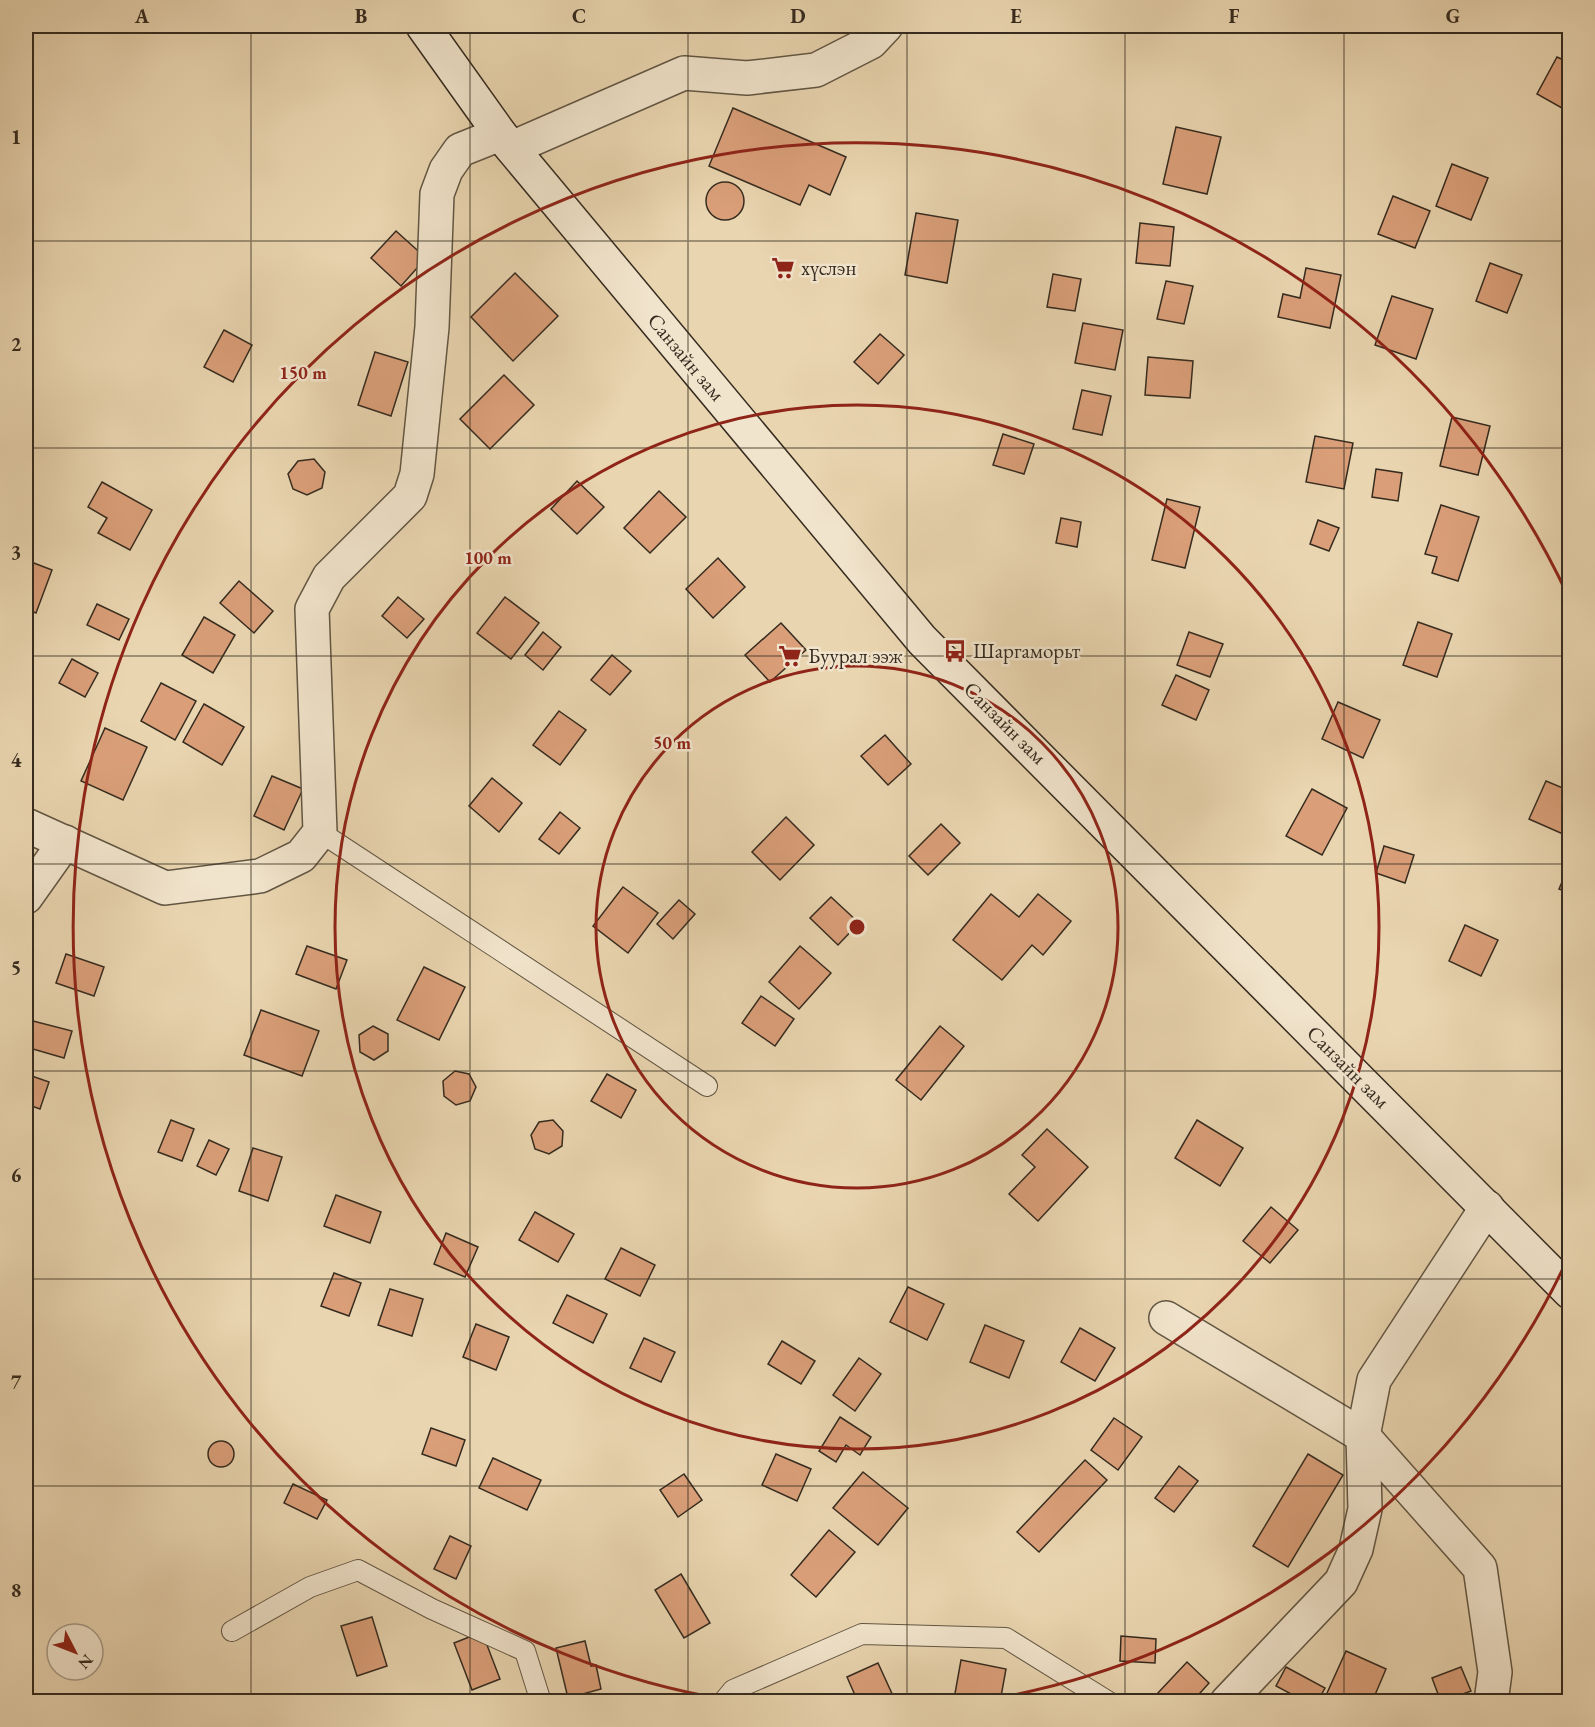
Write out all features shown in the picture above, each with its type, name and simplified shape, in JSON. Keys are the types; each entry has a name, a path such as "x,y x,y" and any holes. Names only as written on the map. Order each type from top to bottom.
{"street":[{"name":"Санзайн зам","path":"423,26 506,141 922,640 1569,1292"},
{"path":"26,825 165,888 260,876 302,856 320,832 312,609 329,577 410,496 417,474 432,327 437,194 446,170 460,150 506,141 684,73 747,78 816,70 871,42 886,26"},
{"path":"26,897 65,842"},
{"path":"1227,1701 1341,1582 1356,1549 1365,1509 1363,1436 1374,1380 1487,1207"},
{"path":"1166,1318 1363,1436 1480,1568 1495,1672 1491,1701"}],"lane":[{"path":"320,832 707,1086"},
{"path":"232,1631 310,1587 358,1570 432,1609 525,1651 541,1701"},
{"path":"723,1701 733,1690 862,1634 1006,1638 1109,1701"}],"building":[{"path":"1557,57 1570,63 1569,112 1537,94"},
{"path":"733,108 846,157 830,195 809,185 800,205 709,166"},
{"path":"1176,127 1221,137 1207,194 1163,184"},
{"path":"1452,164 1488,178 1471,220 1436,206"},
{"path":"725,182 732,183 738,188 743,194 743,208 738,214 732,219 725,220 718,219 712,214 707,208 706,201 707,194 712,188 718,183"},
{"path":"1393,196 1430,211 1415,248 1378,234"},
{"path":"916,213 958,220 947,283 905,275"},
{"path":"1140,223 1174,227 1170,266 1136,263"},
{"path":"396,231 426,258 401,286 371,258"},
{"path":"1490,263 1522,275 1507,313 1476,301"},
{"path":"1306,268 1341,275 1330,328 1278,317 1283,294 1300,298"},
{"path":"515,273 558,316 513,361 471,317"},
{"path":"1053,274 1081,279 1075,311 1047,307"},
{"path":"1166,281 1193,286 1184,324 1157,319"},
{"path":"1392,296 1433,309 1416,359 1375,345"},
{"path":"1083,323 1123,330 1115,370 1075,363"},
{"path":"224,330 252,345 233,382 204,367"},
{"path":"880,334 904,355 878,384 854,362"},
{"path":"375,352 408,362 391,416 358,405"},
{"path":"1148,357 1193,361 1190,398 1145,395"},
{"path":"504,375 534,405 490,449 460,419"},
{"path":"1082,390 1111,396 1102,435 1073,429"},
{"path":"1452,417 1490,426 1478,475 1440,466"},
{"path":"1003,434 1034,444 1024,474 993,465"},
{"path":"1315,436 1353,443 1344,489 1306,482"},
{"path":"314,459 325,472 322,488 307,495 293,489 288,474 298,461"},
{"path":"1376,469 1402,473 1398,501 1372,497"},
{"path":"577,481 604,507 577,534 551,509"},
{"path":"102,482 152,510 130,550 98,533 107,518 88,507"},
{"path":"659,491 686,517 650,553 624,528"},
{"path":"1167,499 1200,507 1185,568 1152,560"},
{"path":"1441,505 1479,517 1458,581 1432,573 1437,557 1425,554"},
{"path":"1061,518 1081,522 1077,547 1056,543"},
{"path":"1318,520 1339,528 1329,551 1310,544"},
{"path":"718,558 745,587 713,618 686,589"},
{"path":"26,560 52,570 36,613 26,609"},
{"path":"239,581 273,611 254,633 220,603"},
{"path":"398,597 424,619 407,638 382,616"},
{"path":"505,597 539,623 511,659 477,633"},
{"path":"97,604 129,619 119,640 87,625"},
{"path":"204,617 235,635 213,673 182,655"},
{"path":"1418,622 1452,634 1437,677 1403,665"},
{"path":"781,623 806,650 770,682 745,655"},
{"path":"543,632 561,647 543,670 525,655"},
{"path":"1189,632 1223,644 1210,677 1177,665"},
{"path":"612,655 631,671 610,695 591,680"},
{"path":"72,659 98,673 85,697 59,683"},
{"path":"1176,675 1209,690 1196,720 1162,705"},
{"path":"161,683 196,701 175,740 141,721"},
{"path":"1338,702 1380,720 1363,758 1322,739"},
{"path":"204,704 244,727 222,765 183,742"},
{"path":"559,711 586,730 560,765 533,745"},
{"path":"105,728 147,747 123,800 81,781"},
{"path":"885,735 911,764 888,785 861,756"},
{"path":"272,776 303,789 284,830 254,816"},
{"path":"492,778 522,803 499,832 469,806"},
{"path":"1546,781 1570,791 1570,820 1563,834 1529,819"},
{"path":"1312,789 1347,808 1322,855 1286,836"},
{"path":"560,812 580,828 559,854 539,839"},
{"path":"786,817 814,845 780,880 752,852"},
{"path":"941,824 960,843 928,875 909,856"},
{"path":"1384,846 1414,855 1405,883 1376,873"},
{"path":"1570,863 1570,893 1559,889"},
{"path":"623,887 658,913 628,953 593,926"},
{"path":"991,894 1019,917 1038,894 1071,921 1043,955 1032,945 1002,980 953,940"},
{"path":"831,897 859,923 838,945 810,918"},
{"path":"679,900 695,914 673,939 657,924"},
{"path":"1465,925 1498,940 1481,976 1449,961"},
{"path":"307,946 347,960 336,989 296,974"},
{"path":"800,946 831,973 799,1009 769,982"},
{"path":"66,954 104,967 94,996 56,983"},
{"path":"424,967 465,987 439,1040 397,1020"},
{"path":"761,996 794,1019 775,1046 742,1023"},
{"path":"261,1010 319,1031 302,1076 244,1055"},
{"path":"33,1021 72,1031 64,1058 26,1047"},
{"path":"373,1026 388,1034 388,1051 374,1060 360,1052 359,1035"},
{"path":"940,1026 964,1046 921,1100 896,1080"},
{"path":"455,1071 469,1074 476,1087 470,1101 456,1105 444,1096 443,1081"},
{"path":"26,1074 49,1082 40,1109 26,1104"},
{"path":"607,1074 636,1090 621,1118 591,1101"},
{"path":"171,1120 194,1129 182,1161 158,1152"},
{"path":"553,1120 563,1131 562,1146 549,1154 535,1149 531,1135 539,1122"},
{"path":"1197,1120 1243,1148 1220,1186 1175,1158"},
{"path":"1047,1129 1088,1167 1038,1221 1009,1194 1035,1167 1022,1155"},
{"path":"209,1140 229,1149 216,1175 197,1166"},
{"path":"253,1148 282,1157 268,1201 239,1191"},
{"path":"336,1195 381,1212 370,1243 324,1226"},
{"path":"1271,1207 1298,1230 1270,1263 1243,1241"},
{"path":"535,1212 574,1234 558,1262 519,1240"},
{"path":"446,1233 478,1247 465,1277 434,1264"},
{"path":"621,1248 655,1265 640,1296 605,1279"},
{"path":"334,1273 361,1283 349,1316 321,1306"},
{"path":"908,1287 944,1304 927,1340 890,1322"},
{"path":"390,1289 423,1299 412,1336 378,1325"},
{"path":"567,1295 607,1314 593,1343 553,1323"},
{"path":"476,1324 509,1337 496,1370 463,1357"},
{"path":"985,1325 1024,1341 1009,1378 970,1362"},
{"path":"1080,1328 1115,1348 1095,1381 1061,1362"},
{"path":"644,1338 675,1352 661,1382 630,1368"},
{"path":"782,1341 815,1361 801,1384 768,1364"},
{"path":"859,1358 881,1374 855,1411 833,1395"},
{"path":"840,1417 871,1437 860,1455 846,1445 836,1462 819,1451"},
{"path":"1114,1418 1142,1437 1118,1470 1091,1450"},
{"path":"431,1428 465,1440 456,1466 422,1454"},
{"path":"221,1441 230,1445 234,1454 230,1463 221,1467 212,1463 208,1454 212,1445"},
{"path":"776,1454 811,1469 797,1501 762,1485"},
{"path":"1308,1454 1343,1475 1288,1567 1253,1546"},
{"path":"493,1458 541,1480 527,1510 479,1488"},
{"path":"1085,1460 1107,1480 1039,1552 1017,1532"},
{"path":"1179,1466 1198,1481 1174,1512 1155,1498"},
{"path":"863,1472 908,1508 878,1545 833,1508"},
{"path":"684,1474 702,1500 678,1517 660,1490"},
{"path":"293,1484 327,1500 317,1519 284,1503"},
{"path":"829,1530 855,1552 816,1597 791,1575"},
{"path":"450,1536 471,1546 456,1579 434,1569"},
{"path":"681,1574 710,1623 684,1638 655,1590"},
{"path":"372,1617 387,1666 357,1676 341,1626"},
{"path":"482,1632 500,1679 472,1690 454,1643"},
{"path":"1121,1636 1156,1639 1155,1663 1120,1661"},
{"path":"585,1641 591,1666 596,1665 601,1689 568,1698 556,1648"},
{"path":"1346,1651 1386,1669 1372,1702 1323,1702"},
{"path":"961,1660 1006,1669 1000,1702 954,1699"},
{"path":"1187,1662 1209,1683 1192,1702 1162,1702 1156,1695"},
{"path":"878,1663 894,1698 886,1702 858,1702 847,1677"},
{"path":"1286,1667 1325,1688 1317,1702 1306,1702 1276,1686"},
{"path":"1461,1667 1471,1691 1441,1702 1432,1678"},
{"path":"1390,1694 1408,1702 1387,1702"}],"place":[{"name":"хүслэн","path":"783,268"},
{"name":"Шаргаморьт","path":"955,651"},
{"name":"Буурал ээж","path":"790,656"}]}
